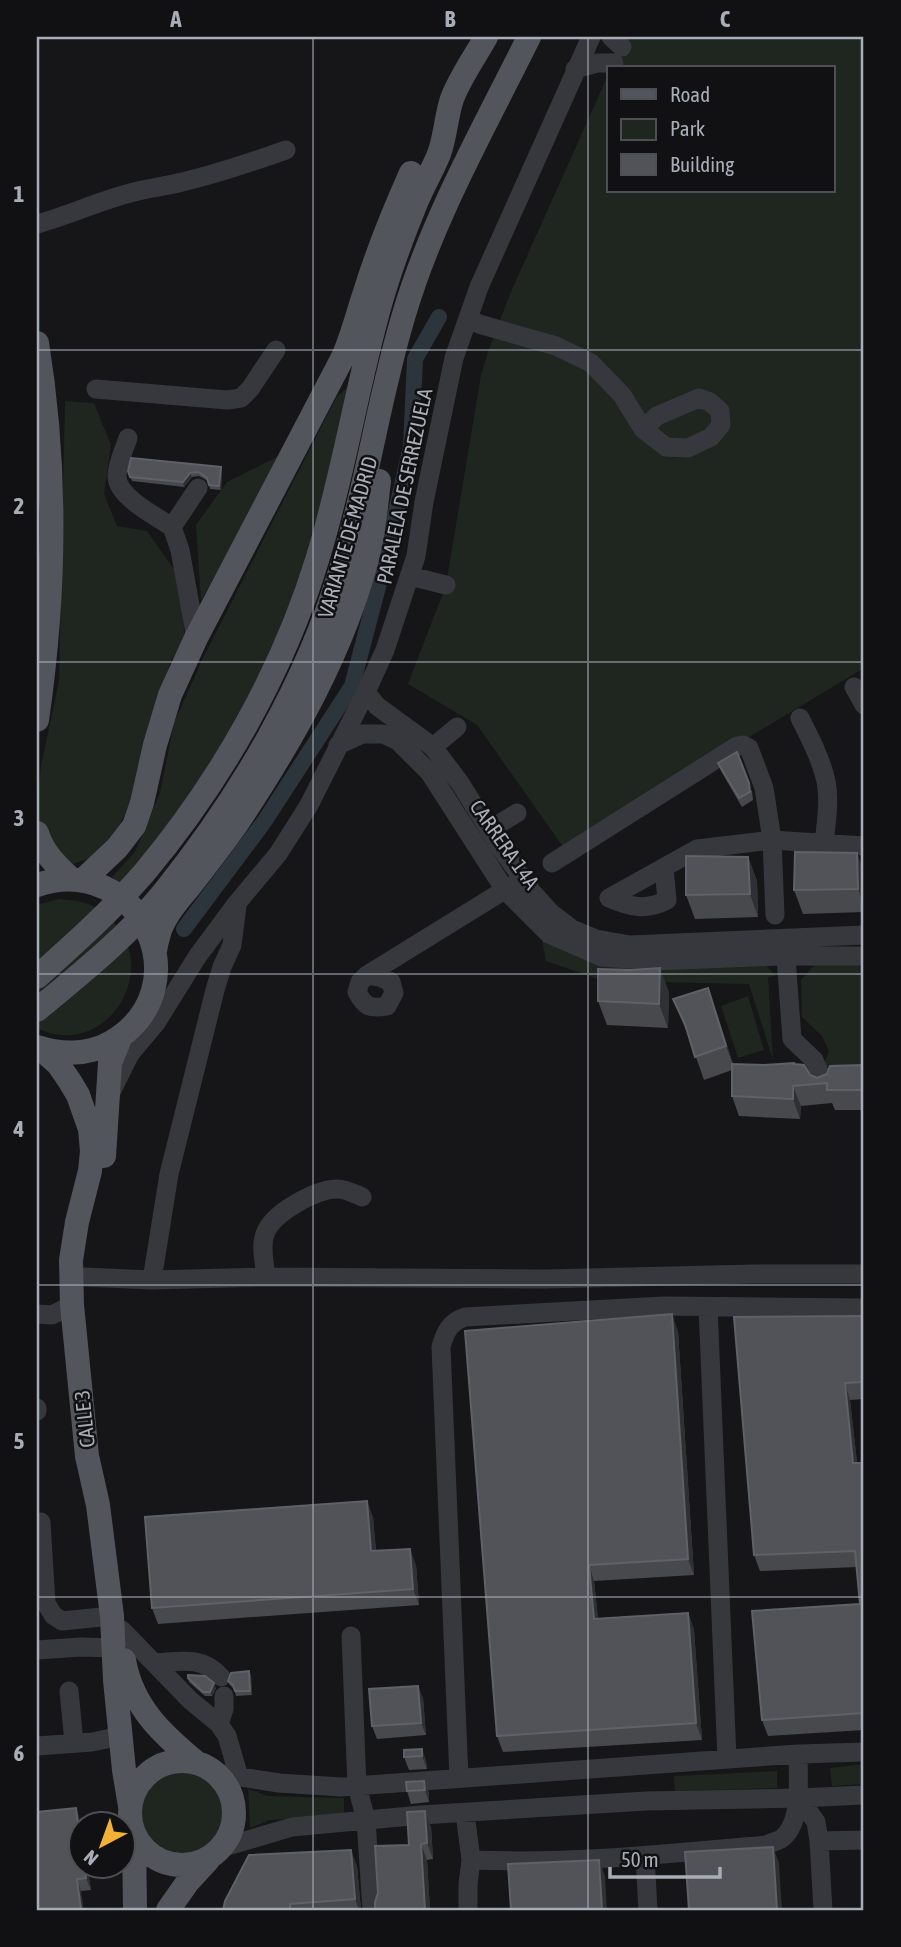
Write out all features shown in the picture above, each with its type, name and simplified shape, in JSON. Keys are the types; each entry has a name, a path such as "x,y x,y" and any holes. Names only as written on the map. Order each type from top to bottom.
{"main road":[{"name":"VARIANTE DE MADRID","path":"37,977 100,919 170,840 202,796 253,711 300,610 332,509 379,308 397,253 416,202 440,152 452,100 486,37"},
{"name":"VARIANTE DE MADRID","path":"37,1010 120,938 163,894 222,812 278,719 318,636 342,567 405,311 425,251 529,37"},
{"path":"77,880 117,848 134,826 170,695 196,638 343,357 354,333 363,296 388,224 429,136 452,100"},
{"path":"37,343 44,388 42,433 50,459 37,720"},
{"path":"155,951 161,929 174,906 229,835 293,735 340,640 368,553 380,471 379,412"},
{"path":"37,832 41,845 51,860 77,880"},
{"path":"37,885 50,881 77,880 108,889 130,904 146,926 155,951 156,966 151,995 145,1009 135,1024 121,1037 103,1047 82,1052 61,1053 38,1048"},
{"name":"CALLE 3","path":"121,1037 110,1063 104,1162 87,1233 84,1277 99,1442 109,1504 116,1631 115,1680 130,1806"},
{"name":"CALLE 3","path":"38,1048 58,1064 69,1080 78,1095 90,1129 90,1171 71,1260 72,1305 87,1456 98,1505 116,1631 124,1664 140,1705 155,1726 218,1771"},
{"path":"130,1811 138,1784 153,1768 175,1761 218,1771 230,1792 234,1803 233,1827 217,1852 187,1883 168,1910"},
{"path":"136,1838 155,1857 169,1863 184,1865 199,1862 217,1852"},
{"path":"135,1881 135,1910"}],"street":[{"name":"PARALELA DE SERREZUELA","path":"107,1099 130,1054 156,1023 178,985 237,903 285,844 309,805 366,692 385,650 416,556 424,502 454,358 479,286 591,37"},
{"path":"575,69 597,63 616,49"},
{"path":"37,224 135,191 193,180 286,150"},
{"path":"468,318 479,324 556,345 591,363 622,395 643,429"},
{"path":"96,389 228,400 241,398 276,350"},
{"path":"128,438 116,478 124,495 172,527 180,550 196,638"},
{"path":"172,527 198,488"},
{"path":"410,576 446,585"},
{"path":"854,687 864,705"},
{"name":"CARRERA 14A","path":"366,692 377,706 433,747 523,879 551,913 572,929 596,939 630,945 786,948 864,956"},
{"path":"800,718 820,761 826,783 824,844"},
{"path":"433,747 457,727"},
{"name":"CARRERA 14A","path":"338,745 362,734 383,734 398,741 429,773 505,890 549,934 602,957 656,961 786,948 864,935"},
{"path":"552,863 737,746 743,745 749,748 764,788 772,840 775,915"},
{"path":"489,830 517,813"},
{"path":"664,868 697,849 772,840 864,846"},
{"path":"391,960 394,993 387,1006 374,1009 363,1003 357,992 360,982 367,975 391,960 523,879"},
{"path":"152,1280 169,1174 215,990 232,945 237,903"},
{"path":"786,948 792,1039 814,1060 825,1086"},
{"path":"367,975 391,982"},
{"path":"266,1278 264,1235 272,1221 296,1204 338,1188 362,1197"},
{"path":"84,1277 152,1280 545,1279 864,1274"},
{"path":"37,1314 51,1315 72,1305"},
{"path":"459,1778 441,1347 448,1328 456,1320 465,1317 664,1306 864,1308"},
{"path":"708,1307 727,1759"},
{"path":"41,1522 46,1603 53,1615 62,1621 116,1631 155,1663 190,1700 219,1724 227,1736 218,1771 279,1783 341,1787 797,1754 864,1752"},
{"path":"37,1650 80,1647 116,1631"},
{"path":"351,1636 357,1786 366,1820 372,1910"},
{"path":"155,1663 191,1660 211,1667 223,1687 224,1709 219,1724"},
{"path":"69,1691 74,1743"},
{"path":"37,1746 121,1736"},
{"path":"471,1860 516,1862 645,1856 766,1845 783,1838 792,1822 799,1798 797,1754"},
{"path":"217,1852 292,1827 366,1820 646,1801 864,1794"},
{"path":"799,1798 816,1822 823,1910"},
{"path":"465,1813 471,1860 468,1910"},
{"path":"819,1841 864,1840"},
{"path":"645,1856 648,1910"}],"green space":[{"path":"625,37 864,37 864,668 564,848 477,725 408,684 446,585 481,375 510,294 607,77 607,192 834,192 834,66 612,66"},
{"path":"354,381 297,592 263,675 196,791 121,885 112,877 135,852 160,793 174,723 203,658 336,398"},
{"path":"65,401 94,403 111,445 104,494 117,526 147,531 178,575 185,637 170,663 133,797 117,831 91,858 73,864 57,854 38,822 37,809 41,766 59,681"},
{"path":"283,454 201,601 196,525 227,482"},
{"path":"59,899 85,903 106,914 125,938 131,961 129,984 119,1005 104,1022 85,1032 62,1035 37,1028 37,905"},
{"path":"538,919 765,964 776,976 768,977 773,1060 749,984 604,981 546,961"},
{"path":"864,949 864,1081 825,1086 825,1061 829,1051 822,1036 802,1017 801,980 816,963"},
{"path":"748,996 764,1050 738,1058 721,1006"},
{"path":"864,1764 864,1784 832,1786 830,1768"},
{"path":"181,1768 197,1772 211,1781 220,1795 224,1811 220,1827 211,1841 197,1850 181,1854 165,1850 151,1841 142,1827 138,1811 142,1795 151,1781 165,1772"},
{"path":"777,1771 777,1788 675,1791 674,1776"},
{"path":"248,1789 268,1796 344,1798 344,1814 270,1820 250,1828"}],"building":[{"path":"131,458 221,467 219,486 209,485 207,478 198,472 190,473 183,482 130,477 128,471"},
{"path":"737,752 750,792 739,798 718,763"},
{"path":"795,852 857,853 858,889 794,890"},
{"path":"686,856 748,857 750,894 686,895"},
{"path":"660,968 659,1004 598,1001 598,969"},
{"path":"708,988 726,1046 695,1057 685,1024 673,999"},
{"path":"732,1064 804,1065 810,1075 817,1078 827,1074 830,1066 864,1065 864,1090 827,1090 827,1083 793,1086 793,1099 732,1096"},
{"path":"672,1314 688,1559 589,1565 594,1619 688,1613 696,1723 497,1736 465,1331"},
{"path":"864,1316 864,1382 845,1383 853,1463 864,1463 864,1713 762,1720 752,1611 860,1604 855,1551 754,1555 734,1317"},
{"path":"367,1501 371,1551 410,1549 413,1589 152,1608 145,1517"},
{"path":"249,1671 250,1691 235,1691 228,1681 231,1673"},
{"path":"188,1675 205,1676 214,1683 210,1692 203,1692"},
{"path":"418,1686 421,1723 372,1726 369,1689"},
{"path":"422,1749 422,1756 404,1757 404,1750"},
{"path":"424,1781 425,1790 407,1791 406,1782"},
{"path":"76,1808 76,1811 66,1811 66,1881 77,1881 81,1910 37,1910 37,1812"},
{"path":"425,1811 427,1843 421,1844 425,1910 375,1910 378,1893 375,1846 409,1845 407,1812"},
{"path":"773,1847 777,1910 689,1910 685,1852"},
{"path":"351,1850 355,1899 290,1904 290,1910 223,1910 249,1855"},
{"path":"599,1860 602,1910 511,1910 508,1864"}],"waterway":[{"path":"184,929 264,822 352,686 411,446 415,359 439,317"}]}
